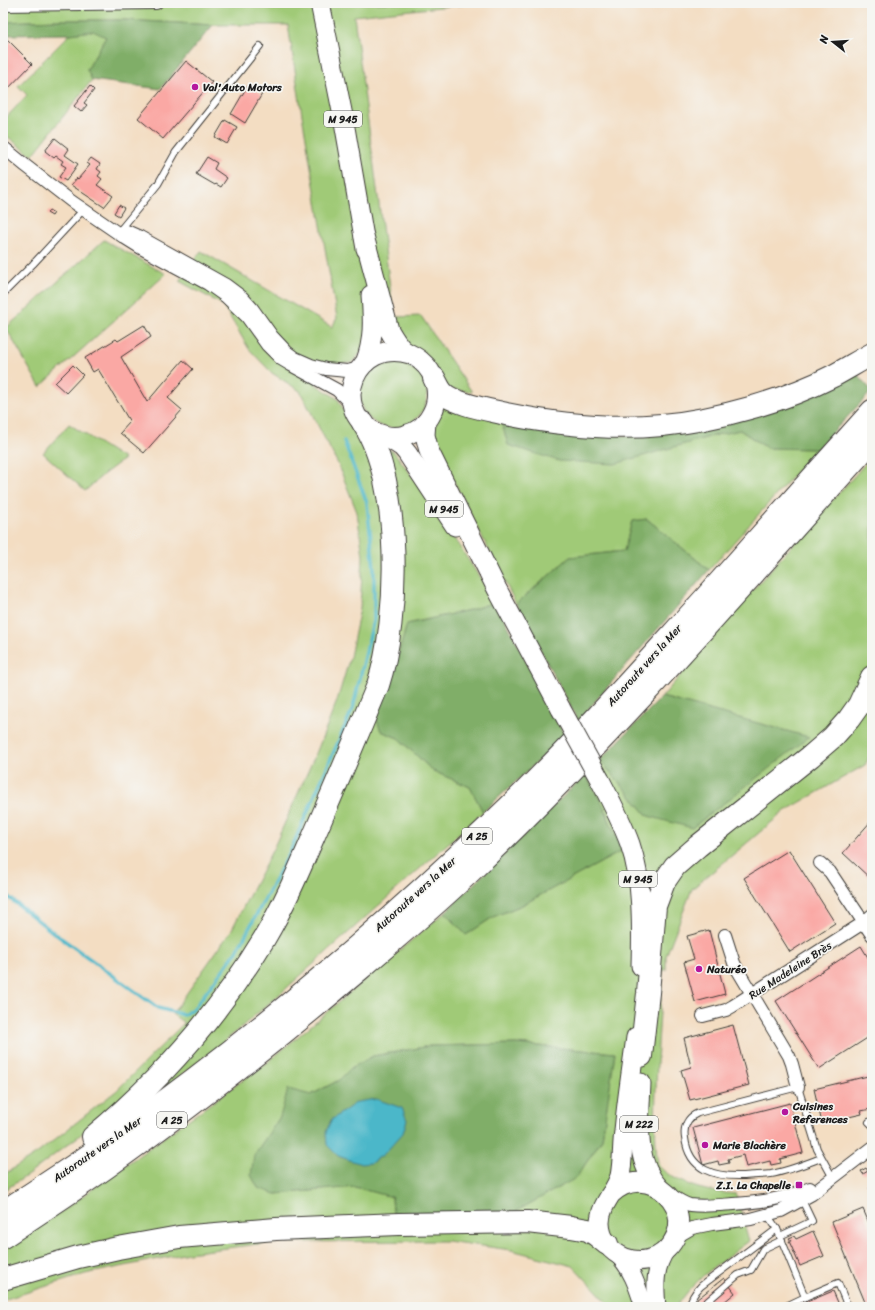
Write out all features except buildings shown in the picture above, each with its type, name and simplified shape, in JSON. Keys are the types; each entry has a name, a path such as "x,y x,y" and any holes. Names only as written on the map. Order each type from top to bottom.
{"highway":[{"path":"434,378 444,394 453,400 514,416 570,424 626,426 662,425 716,416 771,402 798,392 832,376 872,354"},
{"name":"Autoroute vers la Mer","path":"3,1212 115,1137 236,1046 361,942 437,875 527,789 607,706 872,411"},
{"path":"24,1198 29,1186 108,1125 185,1049 206,1024 246,967 271,925 294,881 378,685 383,670 391,628 393,578 392,530 386,485 379,459 372,438 358,414"},
{"name":"A 25","path":"3,1236 105,1169 185,1110 309,1012 423,915 515,828 627,713 872,442"},
{"path":"641,1056 655,906 664,882 675,866 698,846 833,737 859,705 872,677"},
{"path":"3,1279 78,1257 152,1242 179,1237 269,1229 399,1224 527,1222 588,1230 612,1249"}],"main road":[{"name":"M 945","path":"320,3 364,236 372,309 372,339 369,353 362,365"},
{"name":"M 945","path":"364,236 389,330 398,345 410,354"},
{"path":"396,351 410,354 422,361 434,378 437,391 437,398 433,412 426,422 416,431 404,436 385,436 373,431 358,414 352,400 352,386 362,365 370,358 383,352 396,351"},
{"name":"M 945","path":"426,422 425,435 429,451 497,589 600,780 623,825 631,845 636,865 641,906 640,986"},
{"name":"M 945","path":"385,436 402,447 407,453 497,589"},
{"name":"M 222","path":"610,1195 618,1182 620,1175 640,986"},
{"name":"M 222","path":"638,1014 641,1056 639,1130 641,1150 647,1172 651,1179 661,1189"},
{"path":"630,1183 648,1183 661,1189 675,1205 678,1216 676,1234 669,1247 652,1259 640,1261 630,1260 612,1249 601,1231 600,1217 605,1203 610,1195 621,1186 630,1183"}],"street":[{"path":"3,5 156,3"},
{"path":"3,147 49,184 133,243 208,284 225,296 237,306 267,345 281,359 337,390 344,395 358,414"},
{"path":"102,221 140,237 226,285 242,297 252,308 279,345 294,358 326,369 347,371 362,365"},
{"path":"820,863 830,872 872,936"},
{"name":"Rue Madeleine Brès","path":"702,1016 726,1010 752,995 863,923 872,915"},
{"path":"725,934 734,963 789,1056 798,1087"},
{"path":"657,1307 655,1286 660,1260 680,1235 692,1228 768,1216 781,1211 802,1200 872,1148"},
{"path":"661,1189 682,1202 689,1204 719,1206 788,1196 833,1178"},
{"path":"612,1249 623,1260 633,1276 644,1307"}],"lane":[{"path":"121,229 158,184 176,152 260,46"},
{"path":"3,294 84,209"},
{"path":"821,1158 772,1174 734,1176 716,1174 708,1172 696,1164 688,1149 684,1130 686,1124 693,1115 698,1113 798,1087 813,1138 821,1158 833,1178"},
{"path":"689,1307 690,1300 694,1293 701,1286 780,1235 812,1221 802,1200"},
{"path":"768,1216 780,1235 805,1298"},
{"path":"701,1307 738,1275 751,1270 763,1249 780,1235"},
{"path":"784,1307 838,1283 848,1307"}],"green space":[{"path":"3,3 479,3 354,16 394,317 421,316 472,392 448,389 395,332 367,336 364,350 351,363 327,364 315,384 338,399 353,430 367,441 394,452 419,485 496,602 470,610 407,624 393,673 376,718 381,731 398,738 433,771 470,787 483,812 280,994 219,1046 133,1112 118,1106 28,1175 3,1191 3,1175 39,1152 116,1091 184,1023 172,1014 231,931 274,847 317,751 337,701 350,657 360,608 363,556 357,512 338,464 300,391 272,373 249,349 223,305 179,281 201,251 332,327 337,318 288,25 213,25 125,20 3,22"},
{"path":"125,20 213,25 160,89 92,80 87,70 106,37 93,31 70,34 3,35 3,22"},
{"path":"93,30 106,37 87,70 92,80 32,156 3,133 3,121 27,95 18,86 70,34"},
{"path":"104,240 166,274 40,387 6,328"},
{"path":"393,360 406,363 417,370 424,381 427,394 424,407 417,418 406,425 393,428 380,425 369,418 362,407 359,394 362,381 369,370 380,363"},
{"path":"857,374 872,391 817,449 767,448 740,430 716,435 615,464 559,461 508,445 501,420 625,436"},
{"path":"444,403 669,448 740,430 767,448 817,449 709,570 647,519 632,521 624,551 570,557 516,604 431,436"},
{"path":"69,424 124,459 85,491 43,453"},
{"path":"872,456 872,752 865,765 785,811 692,889 666,956 666,970 663,970 658,1041 656,1106 657,1156 660,1167 670,1176 692,1186 715,1192 736,1194 749,1241 704,1275 690,1289 676,1307 612,1307 573,1266 511,1250 447,1241 273,1242 188,1253 85,1274 3,1300 3,1250 65,1209 268,1062 445,912 466,935 493,917 522,905 622,851 603,805 585,775 600,760 648,816 808,737 662,697 757,585","holes":["516,1044 614,1053 602,1139 576,1178 393,1214 392,1197 355,1187 276,1194 254,1156 280,1117 311,1095 339,1080 351,1068 373,1056 430,1046"]},
{"path":"647,519 709,570 578,721 516,604 570,557 624,551 632,521"},
{"path":"496,602 565,736 483,812 470,787 433,771 398,738 381,731 376,718 393,673 407,624 470,610"},
{"path":"662,697 809,737 692,828 648,816 600,760"},
{"path":"585,775 603,805 622,851 522,905 493,917 466,935 445,912"},
{"path":"516,1044 615,1053 602,1139 576,1178 515,1212 393,1214 392,1197 355,1187 276,1194 258,1188 251,1175 254,1155 280,1117 288,1089 311,1095 339,1080 351,1068 373,1056 430,1046"}],"water":[{"path":"376,1099 402,1108 407,1120 403,1133 384,1154 371,1163 361,1164 338,1156 327,1145 326,1132 331,1120 357,1102"}],"waterway":[{"path":"3,893 54,933 158,1008 184,1015 195,1007 237,951 290,852 353,708 374,618 374,568 367,503 344,441"}],"place":[{"name":"Val'Auto Motors","path":"195,87"},
{"name":"Naturéo","path":"699,969"},
{"name":"Cuisines References","path":"785,1112"},
{"name":"Marie Blachère","path":"705,1145"},
{"name":"Z.I. La Chapelle","path":"799,1185"}]}
